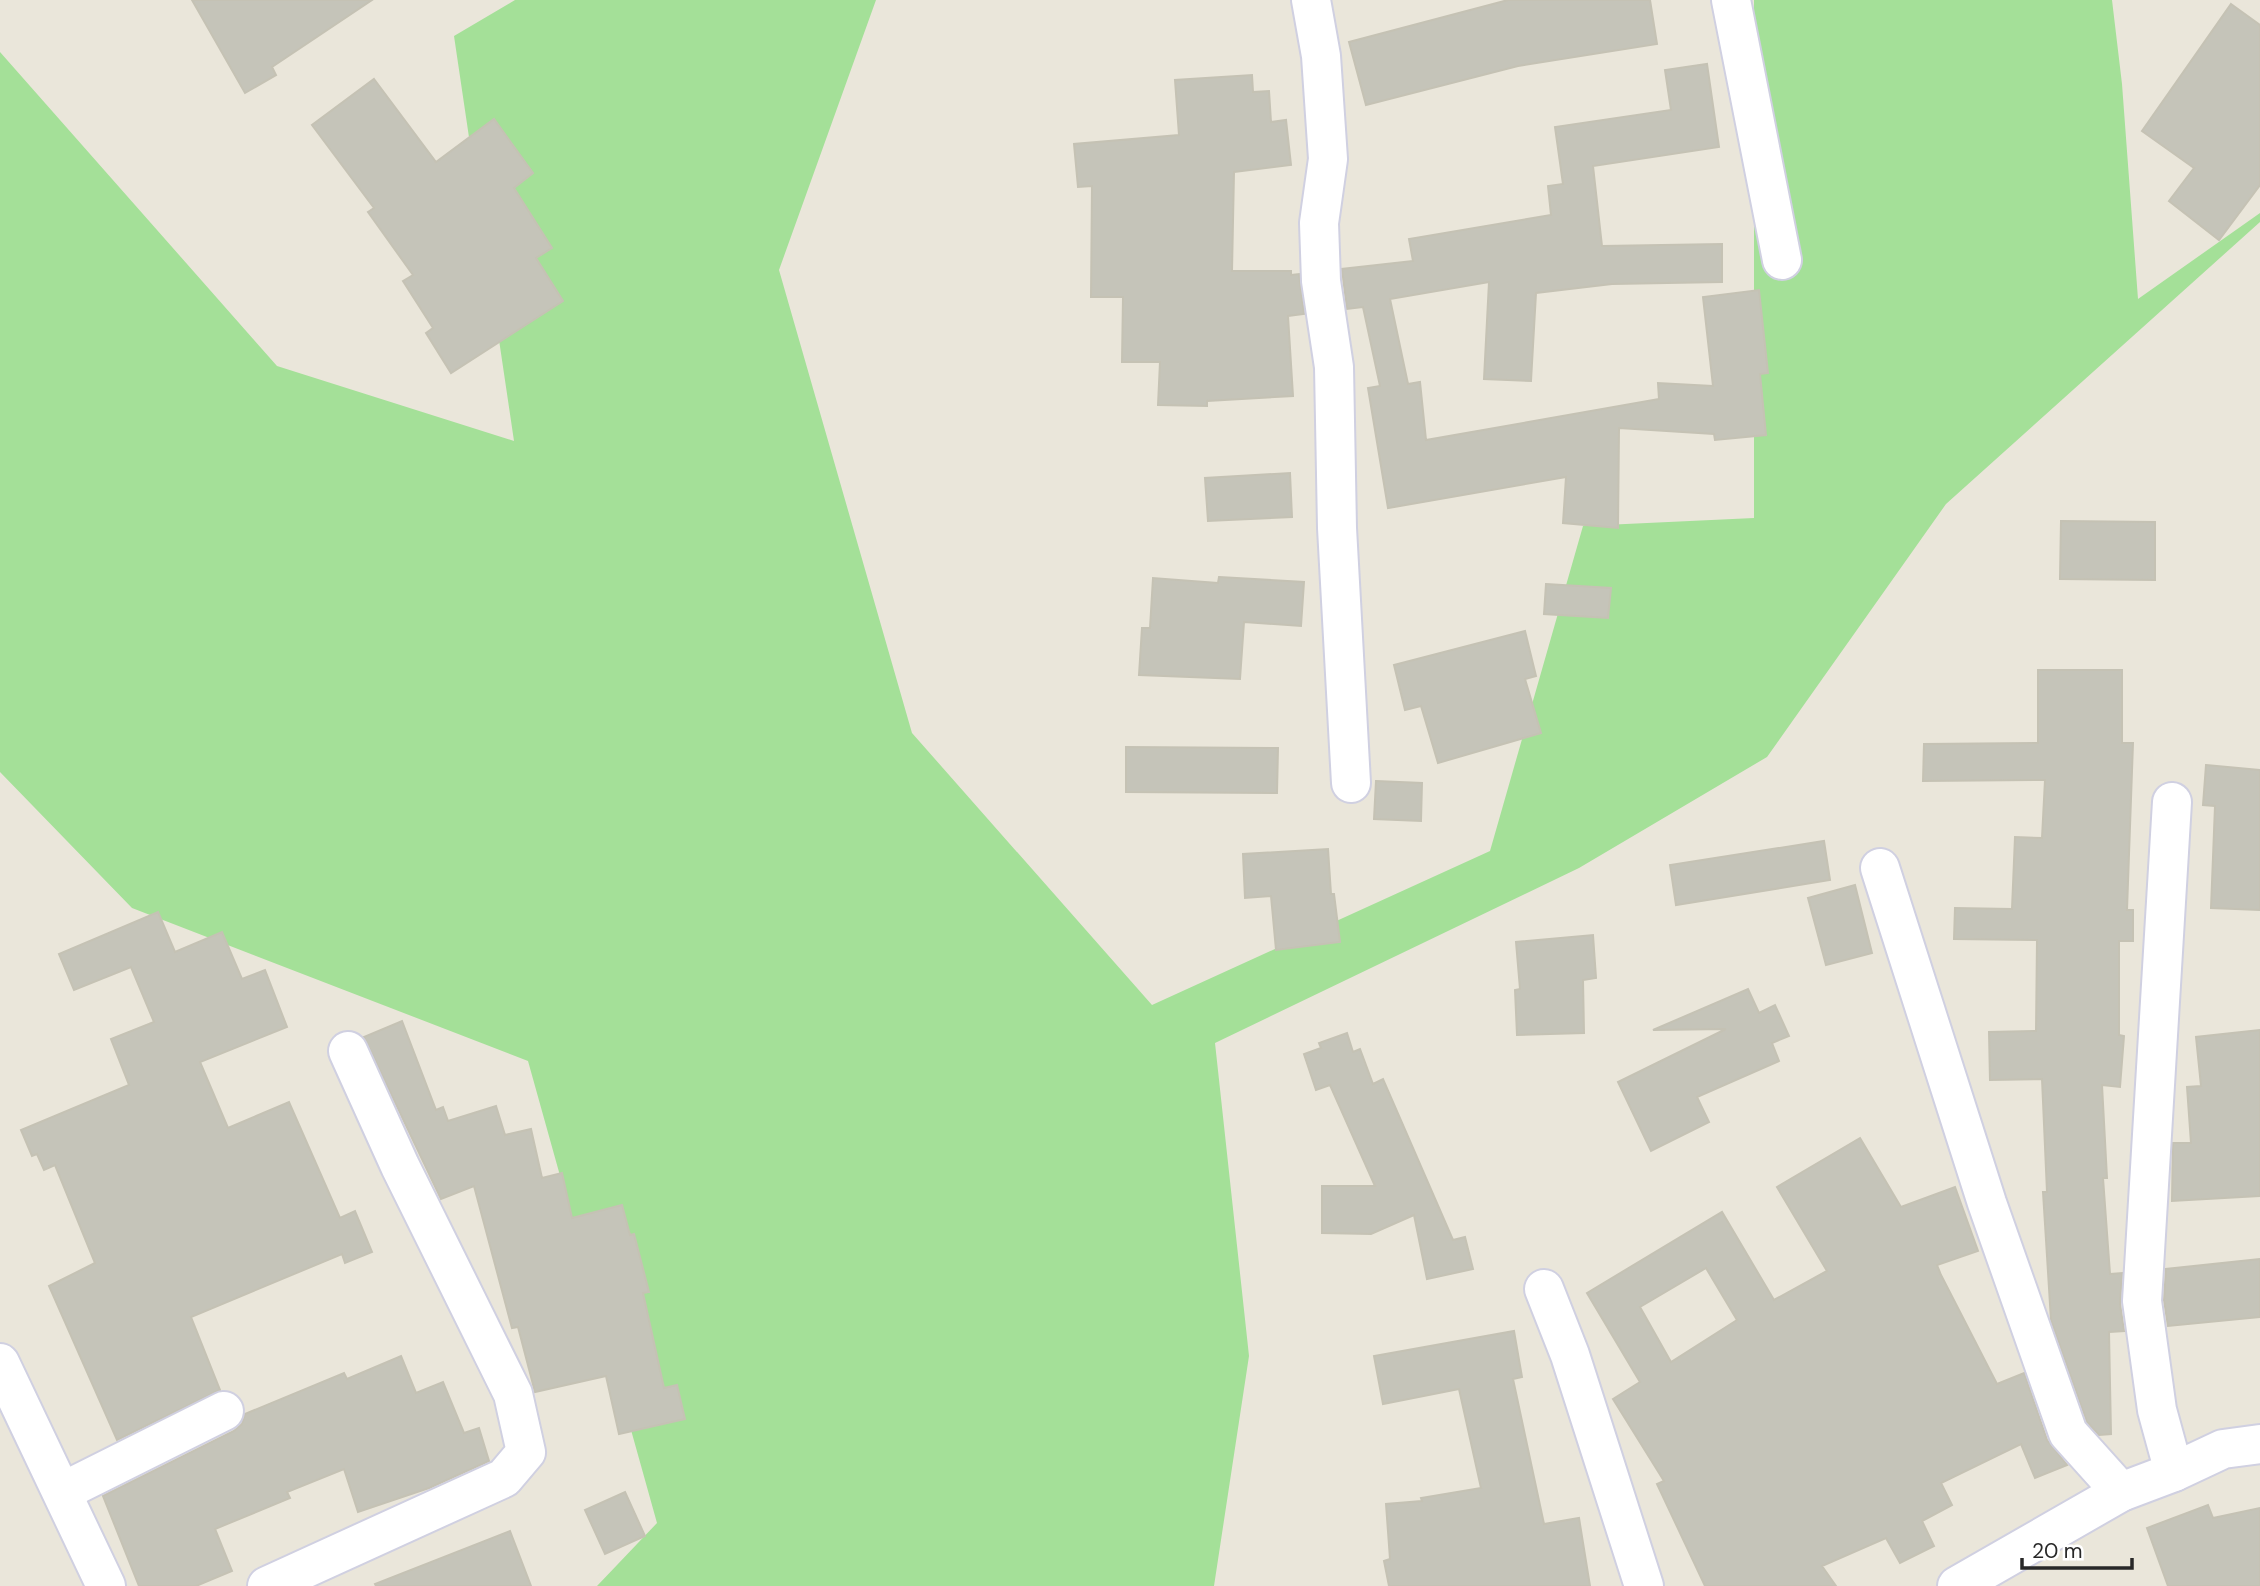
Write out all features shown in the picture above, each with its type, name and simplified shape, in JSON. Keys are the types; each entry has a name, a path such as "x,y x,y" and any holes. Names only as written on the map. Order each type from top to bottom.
{"street":[{"path":"1311,0 1321,56 1328,159 1319,235 1321,281 1334,367 1337,528 1351,783"},
{"path":"1731,0 1782,260"},
{"path":"2172,802 2142,1301 2157,1410 2174,1472"},
{"path":"1880,868 1987,1203 2068,1433 2121,1492"},
{"path":"267,1586 504,1478 526,1452 513,1394 400,1166 348,1052"},
{"path":"1544,1289 1570,1355 1644,1586"},
{"path":"0,1363 106,1586"},
{"path":"62,1492 224,1411"},
{"path":"1957,1586 2121,1492 2174,1472 2223,1449 2260,1444"}],"green space":[{"path":"515,0 876,0 779,270 912,733 1152,1005 1490,851 1583,526 1754,518 1754,0 2112,0 2122,84 2138,299 2260,213 2260,222 1946,504 1767,757 1579,868 1215,1043 1249,1356 1214,1586 597,1586 657,1523 528,1061 132,908 0,772 0,52 277,366 514,441 454,36"}],"building":[{"path":"192,0 372,0 272,67 276,75 245,93"},
{"path":"1508,0 1650,0 1657,44 1518,66 1366,105 1349,42"},
{"path":"2231,4 2260,25 2260,185 2219,240 2169,201 2194,168 2142,131"},
{"path":"1707,64 1719,147 1593,166 1602,246 1722,244 1722,282 1612,284 1536,293 1531,381 1484,379 1489,282 1390,299 1408,384 1420,382 1426,440 1659,399 1658,383 1713,386 1703,297 1759,290 1768,373 1760,374 1766,435 1715,440 1714,434 1619,428 1618,528 1563,523 1566,477 1388,508 1368,388 1380,386 1363,307 1347,309 1342,269 1413,261 1409,239 1551,215 1548,186 1563,184 1555,127 1671,110 1665,70"},
{"path":"1252,75 1253,92 1269,91 1271,122 1286,120 1291,165 1234,172 1232,271 1291,271 1291,275 1299,274 1304,314 1288,316 1293,396 1207,401 1207,406 1158,405 1160,362 1122,362 1123,297 1091,297 1092,186 1078,187 1074,144 1179,135 1175,80"},
{"path":"374,79 436,162 494,119 533,173 514,188 552,248 536,258 563,301 451,373 426,333 433,328 403,281 413,275 368,212 374,208 312,125"},
{"path":"1290,473 1292,517 1208,521 1205,478"},
{"path":"2061,521 2155,522 2155,580 2060,579"},
{"path":"1219,577 1304,582 1301,626 1244,622 1240,679 1139,675 1142,628 1150,628 1153,578 1218,583"},
{"path":"1546,584 1611,588 1608,618 1544,614"},
{"path":"1525,631 1536,676 1525,679 1541,733 1438,763 1421,706 1405,710 1394,665"},
{"path":"2038,670 2122,670 2122,743 2133,743 2127,910 2133,910 2133,941 2119,941 2119,1035 2124,1036 2120,1087 2102,1085 2107,1178 2103,1178 2110,1274 2122,1273 2120,1304 2124,1331 2109,1332 2111,1434 2099,1435 2087,1422 2051,1320 2043,1192 2047,1192 2042,1079 1990,1080 1989,1032 2036,1031 2037,940 1954,939 1955,908 2012,909 2015,837 2042,838 2045,780 1923,781 1924,744 2038,743"},
{"path":"1126,747 1278,748 1277,793 1126,792"},
{"path":"2206,765 2260,770 2260,910 2211,908 2215,806 2203,805"},
{"path":"1376,781 1422,783 1421,821 1374,819"},
{"path":"1824,841 1830,880 1676,905 1670,865"},
{"path":"1328,849 1331,894 1334,894 1340,942 1276,950 1271,896 1245,898 1243,854"},
{"path":"1855,885 1872,953 1826,965 1808,898"},
{"path":"158,912 175,952 222,932 242,979 265,970 287,1027 200,1062 228,1128 289,1102 340,1218 355,1211 372,1252 345,1263 342,1254 191,1317 220,1390 117,1440 49,1286 95,1263 55,1165 44,1170 37,1154 32,1156 21,1130 129,1085 111,1039 154,1022 131,967 74,990 59,954"},
{"path":"1593,935 1596,978 1583,980 1584,1033 1517,1035 1515,990 1520,989 1516,942"},
{"path":"1748,989 1759,1013 1775,1005 1789,1036 1772,1043 1779,1061 1697,1097 1709,1122 1651,1151 1618,1082 1726,1029 1653,1030"},
{"path":"402,1021 436,1110 443,1107 448,1121 496,1106 505,1135 531,1129 542,1178 562,1173 572,1218 622,1205 630,1235 634,1234 649,1292 643,1293 664,1388 677,1385 685,1419 619,1434 606,1376 535,1392 518,1327 512,1328 474,1186 441,1199 364,1037"},
{"path":"2260,1030 2260,1196 2172,1201 2173,1143 2191,1143 2187,1087 2201,1086 2196,1037"},
{"path":"1347,1033 1353,1052 1360,1049 1373,1084 1383,1079 1453,1240 1465,1237 1473,1269 1427,1279 1414,1215 1371,1234 1322,1233 1322,1186 1375,1186 1330,1085 1316,1090 1304,1054 1321,1048 1319,1043"},
{"path":"1860,1138 1901,1207 1955,1187 1978,1251 1937,1265 1941,1275 1997,1384 2024,1373 2047,1440 2067,1465 2035,1478 2021,1444 1941,1483 1952,1505 1922,1521 1934,1546 1900,1563 1886,1538 1822,1566 1836,1586 1705,1586 1657,1484 1664,1481 1613,1399 1640,1382 1587,1293 1722,1212 1774,1300 1827,1271 1777,1187","holes":["1706,1268 1737,1320 1671,1362 1640,1307"]},
{"path":"2260,1259 2260,1317 2168,1326 2164,1300 2166,1269"},
{"path":"1514,1331 1522,1377 1513,1379 1544,1524 1579,1518 1590,1586 1389,1586 1384,1561 1390,1559 1386,1504 1422,1501 1421,1498 1481,1488 1459,1389 1383,1404 1374,1356"},
{"path":"401,1356 416,1393 443,1382 464,1433 479,1428 489,1461 429,1488 358,1512 344,1469 287,1492 290,1498 215,1529 232,1571 196,1586 139,1586 103,1496 234,1431 242,1424 245,1414 344,1373 347,1379"},
{"path":"625,1492 645,1536 605,1554 585,1510"},
{"path":"2208,1505 2213,1518 2260,1508 2260,1586 2168,1586 2147,1528"},
{"path":"510,1531 531,1586 375,1584"}]}
